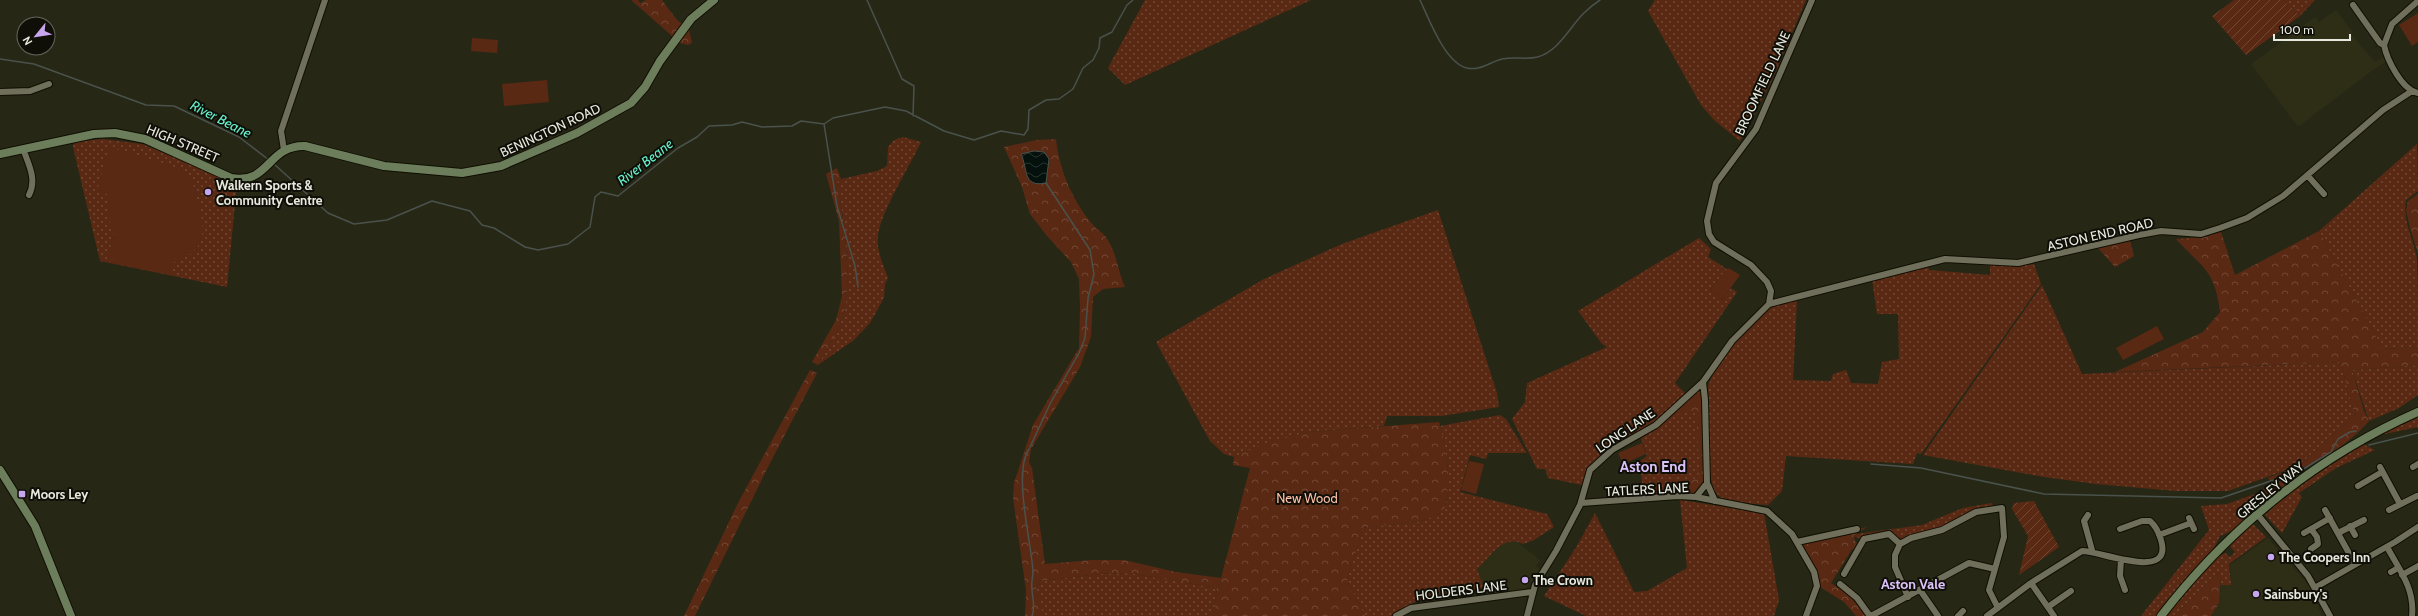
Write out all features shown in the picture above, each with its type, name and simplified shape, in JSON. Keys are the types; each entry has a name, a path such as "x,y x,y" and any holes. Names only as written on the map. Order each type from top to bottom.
{"street":[{"path":"284,150 281,131 325,0"},
{"name":"BENINGTON ROAD","path":"276,155 294,146 305,146 384,166 412,169 471,172 501,166 577,133 631,103 645,87 660,61 691,20 714,0"},
{"name":"BROOMFIELD LANE","path":"1769,304 1771,291 1765,279 1751,265 1714,242 1709,234 1707,221 1716,183 1756,129 1812,0"},
{"path":"2384,45 2392,24 2417,1"},
{"path":"2353,5 2380,43 2384,45 2389,58 2404,84 2415,92"},
{"path":"0,92 30,91 49,84"},
{"name":"ASTON END ROAD","path":"1769,304 1945,259 2018,263 2139,234 2161,231 2201,234 2257,212 2283,196 2383,110 2415,92"},
{"name":"HIGH STREET","path":"0,153 23,150 94,134 115,133 145,139 231,178 242,180 255,176 267,167 276,155"},
{"path":"282,140 294,146"},
{"path":"23,150 32,175 33,188 29,195"},
{"path":"2308,176 2324,194"},
{"name":"LONG LANE","path":"1527,616 1532,592 1581,503 1588,474 1595,463 1612,450 1656,426 1702,382 1732,341 1769,304"},
{"path":"1702,382 1705,400 1707,483 1715,501"},
{"name":"GRESLEY WAY","path":"2162,616 2200,569 2240,529 2302,478 2382,429 2418,412"},
{"path":"0,470 35,526 71,616"},
{"path":"2358,486 2381,470 2400,504"},
{"path":"1696,497 1707,483"},
{"path":"2390,510 2418,496"},
{"name":"TATLERS LANE","path":"1581,503 1656,497 1696,497 1767,510 1797,542 1817,580 1814,596 1806,616"},
{"path":"1908,596 1894,567 1895,555 1900,544 1911,538 1942,530 1976,512 2002,508 2004,537 1989,590 1998,608"},
{"path":"2325,510 2355,564"},
{"path":"2088,514 2082,520 2092,550"},
{"path":"2257,514 2316,587 2330,616"},
{"path":"2304,533 2330,518"},
{"path":"1987,616 2031,584 2082,551 2092,550 2136,563 2153,561 2162,549 2159,535 2154,525 2148,520 2123,526"},
{"path":"2338,533 2364,520"},
{"path":"2159,535 2191,523"},
{"path":"2350,526 2355,535"},
{"path":"2316,587 2418,527"},
{"path":"1797,542 1857,529"},
{"path":"2311,529 2318,541 2318,544 2311,549"},
{"path":"1844,574 1864,539 1889,534 1900,544"},
{"path":"2386,547 2412,595 2414,613"},
{"path":"2121,559 2120,572 2125,588 2131,584"},
{"path":"1840,584 1857,598 1870,616 1969,563 1995,569"},
{"path":"2402,575 2418,566"},
{"path":"2391,572 2398,568"},
{"path":"2031,584 2054,616"},
{"path":"1920,590 1938,616"},
{"path":"2048,607 2060,595 2071,591"},
{"name":"HOLDERS LANE","path":"1396,616 1411,608 1532,592"},
{"path":"1958,616 1963,611"}],"shaded area":[{"path":"2336,10 2353,32 2351,34 2375,62 2384,57 2386,62 2373,70 2298,127 2251,64 2315,17 2319,22"},
{"path":"2268,538 2311,588 2322,616 2211,616 2219,603 2221,585 2231,584 2230,565"},
{"path":"1516,541 1540,560 1536,566 1541,570 1528,586 1521,591 1490,596 1484,588 1477,569 1502,543"}],"green space":[{"path":"631,0 638,0 640,3 646,0 662,0 677,20 689,29 692,43 688,45 680,43"},
{"path":"1145,0 1311,0 1125,85 1108,68"},
{"path":"1655,0 1806,0 1772,80 1740,141 1714,120 1701,105 1648,11"},
{"path":"2234,0 2283,0 2300,16 2246,55 2212,16"},
{"path":"2283,0 2315,0 2300,16"},
{"path":"2418,13 2418,42 2412,46 2399,25"},
{"path":"472,38 498,40 497,53 471,51"},
{"path":"547,80 549,102 504,106 502,84"},
{"path":"903,137 921,142 890,201 878,235 879,252 888,278 885,284 884,298 870,323 854,340 818,365 841,322 847,290 845,233 837,182 841,179 877,171 887,166 888,147 894,140"},
{"path":"103,139 142,144 237,183 227,287 100,261 73,147 74,142"},
{"name":"New Wood","path":"1056,139 1060,162 1068,185 1086,217 1109,242 1125,287 1103,289 1093,297 1091,337 1080,367 1031,449 1029,462 1032,468 1045,564 1092,560 1124,560 1176,572 1221,578 1250,468 1233,465 1234,457 1266,443 1309,432 1439,422 1448,467 1448,490 1444,512 1421,521 1363,528 1347,580 1365,616 1213,616 1217,588 1129,573 1099,574 1040,581 1036,588 1042,605 1041,616 1025,616 1026,590 1013,498 1014,483 1033,425 1079,348 1079,279 1071,262 1047,236 1030,214 1022,187 1004,147 1037,140"},
{"path":"2417,144 2418,191 2406,200 2405,208 2407,223 2417,260 2418,347 2383,349 2319,231"},
{"path":"109,147 175,167 192,180 201,217 201,239 196,248 188,256 174,262 171,275 107,262 114,232 110,224 108,214 107,204 109,195 97,191"},
{"path":"837,168 841,179 837,182 845,233 847,290 841,322 818,365 812,362 836,320 842,296 839,221 826,174"},
{"path":"2418,194 2418,253 2406,210 2408,201"},
{"path":"1438,210 1497,393 1499,407 1441,416 1387,416 1384,426 1309,432 1267,443 1234,457 1224,454 1210,441 1156,342 1264,279 1342,244"},
{"path":"2319,231 2383,349 2418,347 2418,365 2352,370 2364,411 2369,421 2348,441 2324,457 2270,481 2268,478 2298,466 2355,415 2340,362 2115,372 2203,332 2220,312 2218,298 2211,278 2206,270 2176,239 2202,237 2221,232 2235,275"},
{"path":"1699,238 1711,249 1708,257 1727,269 1710,290 1722,300 1731,288 1737,292 1675,383 1686,394 1652,424 1610,448 1601,455 1593,463 1582,485 1548,478 1545,469 1537,469 1512,419 1525,402 1527,383 1607,347 1602,344 1578,311"},
{"path":"2130,240 2134,256 2115,267 2097,247"},
{"path":"1990,264 2015,266 2034,264 2041,284 1921,454 1917,453 1913,464 1786,456 1782,491 1768,505 1730,502 1722,499 1714,491 1710,475 1708,386 1714,371 1739,338 1762,314 1774,305 1797,300 1793,380 1831,381 1833,374 1846,370 1851,383 1878,384 1882,362 1899,359 1898,314 1877,314 1872,279 1928,267 1929,270 1990,275"},
{"path":"1728,268 1740,275 1722,300 1710,290"},
{"path":"2042,285 2082,374 2340,362 2355,415 2298,466 2228,491 2176,491 2096,484 2044,477 1923,455"},
{"path":"2157,326 2164,339 2123,360 2116,348"},
{"path":"2418,365 2418,395 2399,408 2369,421 2352,370"},
{"path":"810,370 817,373 767,469 695,616 684,616 738,503"},
{"path":"1701,388 1706,476 1702,486 1695,493 1680,495 1643,493 1681,486 1695,479 1700,473 1696,413 1690,411 1680,413 1656,430"},
{"path":"1690,410 1696,413 1697,418 1700,473 1695,479 1681,486 1643,493 1640,461 1647,456 1641,438 1681,411"},
{"path":"1500,415 1506,419 1527,453 1488,453 1486,459 1470,455 1460,492 1547,514 1554,527 1534,540 1523,544 1509,542 1497,548 1477,569 1484,588 1417,601 1390,616 1365,616 1347,580 1363,528 1421,521 1444,512 1448,490 1448,469 1440,426"},
{"path":"2418,416 2418,427 2380,435 2413,419"},
{"path":"1642,443 1646,454 1623,464 1618,453"},
{"path":"2363,444 2375,450 2336,468 2299,493 2302,497 2282,533 2265,515 2294,488"},
{"path":"1469,461 1484,464 1476,494 1461,490"},
{"path":"2299,476 2247,519 2240,512 2255,494 2280,481"},
{"path":"2255,494 2241,512 2247,519 2236,529 2220,536 2211,554 2176,592 2157,616 2141,616 2209,530 2201,506 2227,504"},
{"path":"1680,500 1764,513 1779,600 1774,616 1586,616 1544,596 1577,546 1595,513 1634,592 1647,591 1687,568"},
{"path":"2034,501 2059,547 2019,575 2028,536 2012,509 2014,503"},
{"path":"1992,503 1993,507 1959,517 1939,529 1903,540 1891,533 1860,539 1855,536 1854,539 1858,545 1855,550 1852,549 1853,536 1857,534 1922,525 1963,508"},
{"path":"2252,523 2266,537 2229,564 2231,585 2221,585 2221,578 2218,573 2175,616 2165,616 2214,559 2225,553 2230,557 2235,552 2230,546"},
{"path":"1867,527 1853,536 1852,549 1831,583 1849,595 1866,616 1856,616 1844,602 1820,587 1817,573 1803,545 1805,542"},
{"path":"1129,573 1217,588 1213,616 1041,616 1036,588 1040,581 1099,574"},
{"path":"2218,573 2221,578 2219,603 2211,616 2175,616"}],"water":[{"path":"1034,151 1044,152 1049,159 1046,183 1033,183 1027,176 1021,154"}],"waterway":[{"path":"867,0 902,79 914,86 913,116"},
{"name":"River Beane","path":"274,164 328,213 354,224 387,220 432,201 470,211 482,225 494,228 525,247 538,250 568,244 590,227 595,197 601,192 618,196 678,148 697,137 709,126 732,125 742,122 762,127 792,126 801,121 824,124 833,118 885,107 906,111 944,131 974,140 1001,131 1024,135 1028,129 1029,110 1046,100 1059,99 1073,89 1083,68 1093,60 1099,48 1100,38 1112,32 1127,5 1133,0"},
{"name":"River Beane","path":"1420,0 1433,29 1445,49 1459,64 1472,69 1502,59 1529,58 1549,52 1562,40 1586,11 1600,0"},
{"name":"River Beane","path":"0,59 34,64 146,105 174,106 239,137 269,160"},
{"path":"824,124 837,206 855,266 858,287"},
{"path":"1030,447 1051,402 1079,353 1085,338 1088,298 1094,274 1090,250 1046,183"},
{"path":"1871,464 1921,468 2044,494 2221,498 2300,471 2331,452 2338,439 2350,432 2356,431"},
{"path":"2369,445 2418,433"},
{"path":"1029,449 1024,460 1023,490 1033,571 1032,587 1034,609 1032,616"}],"place":[{"name":"Walkern Sports & Community Centre","path":"208,192"},
{"name":"Moors Ley","path":"22,494"},
{"name":"The Coopers Inn","path":"2271,557"},
{"name":"The Crown","path":"1525,580"},
{"name":"Sainsbury's","path":"2256,594"}],"district":[{"name":"Aston End","path":"1653,467"},
{"name":"Aston Vale","path":"1913,584"}]}
